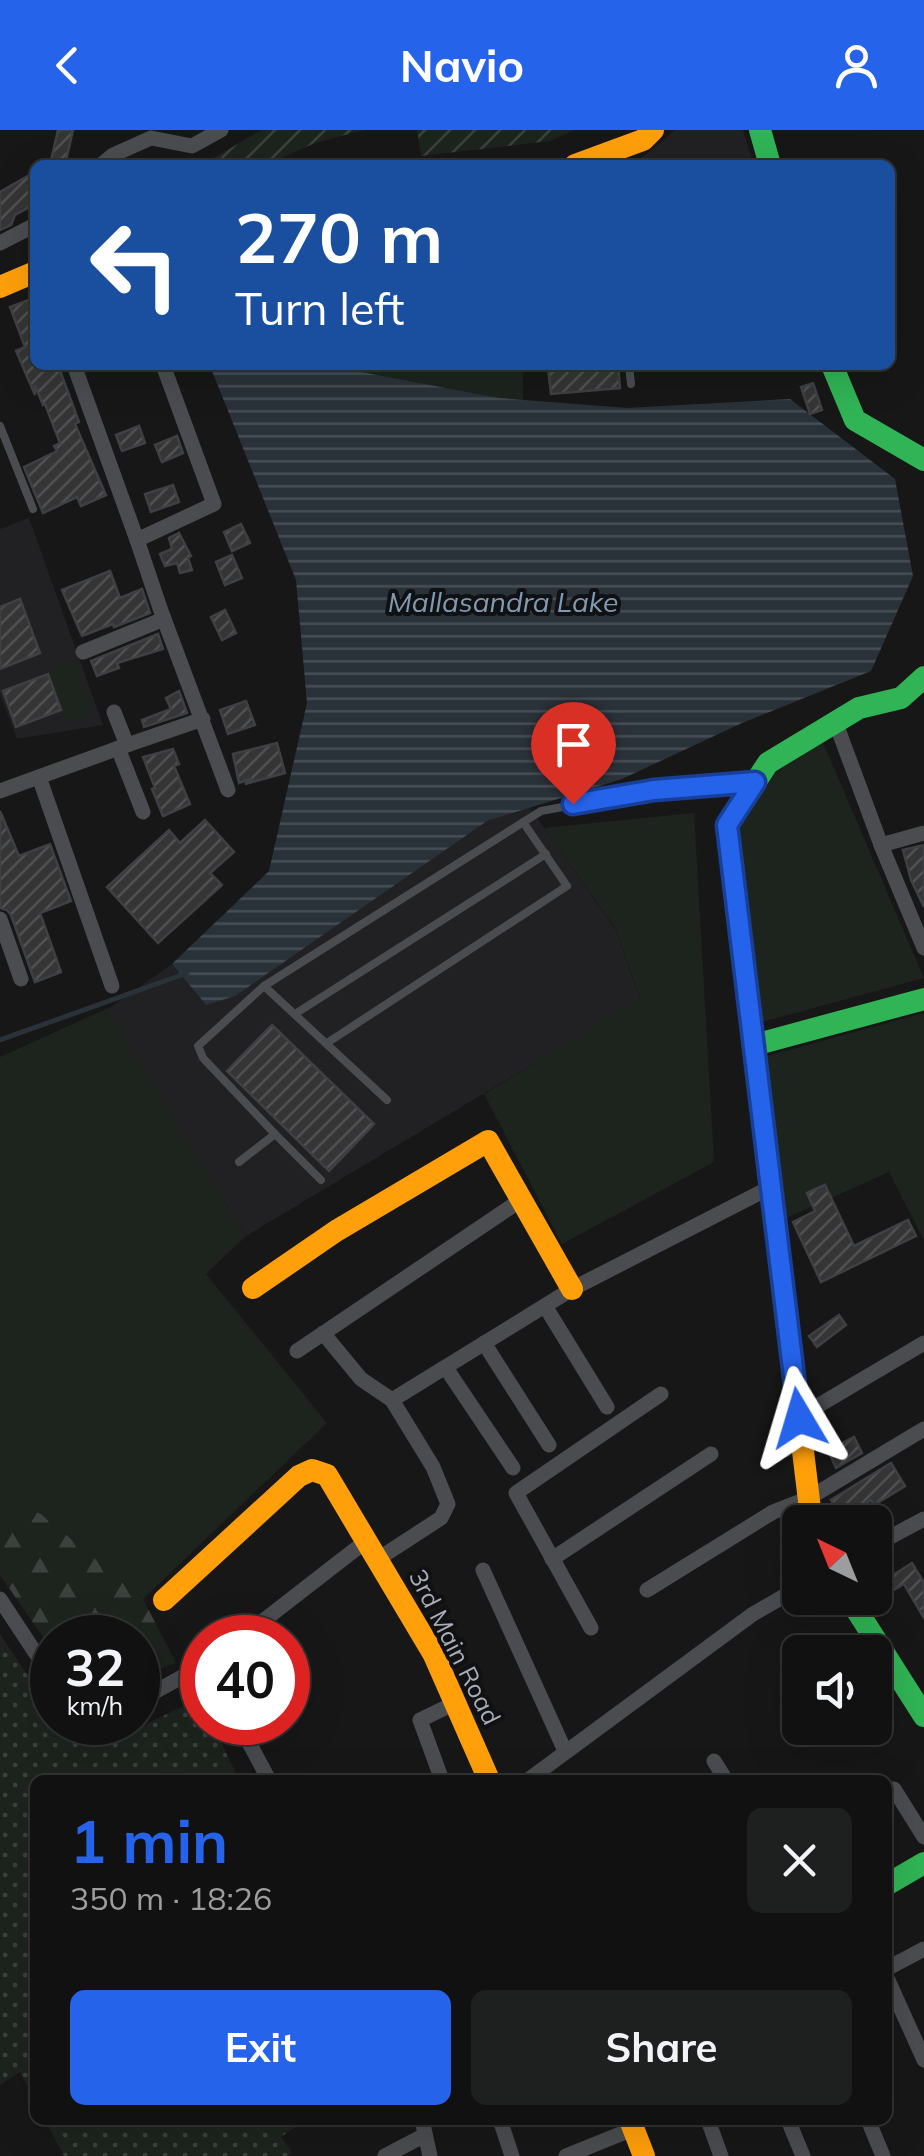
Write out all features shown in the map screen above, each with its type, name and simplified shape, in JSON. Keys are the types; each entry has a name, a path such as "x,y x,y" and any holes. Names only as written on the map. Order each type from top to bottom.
{"street":[{"path":"106,160 151,138 192,146 221,130"},
{"path":"600,160 643,140 653,130"},
{"path":"760,130 769,160"},
{"path":"0,243 30,228"},
{"path":"0,288 30,274"},
{"path":"76,370 228,790"},
{"path":"138,540 214,504 165,370"},
{"path":"834,370 855,420 924,460"},
{"path":"83,652 164,618"},
{"path":"810,1505 727,825 768,763 859,708 900,698 924,677"},
{"path":"114,712 143,812"},
{"path":"0,791 202,719"},
{"path":"835,720 924,948"},
{"path":"40,776 112,986"},
{"path":"881,845 924,833"},
{"path":"0,919 21,979"},
{"path":"754,1045 924,999"},
{"path":"254,1288 336,1231 488,1141 572,1288"},
{"path":"392,1400 572,1288 771,1187"},
{"path":"297,1351 521,1200"},
{"path":"545,1306 607,1407"},
{"path":"274,1615 372,1550 441,1518 448,1504 433,1467 392,1400 361,1379 323,1333"},
{"path":"484,1343 549,1446"},
{"path":"799,1418 924,1343"},
{"path":"446,1368 513,1468"},
{"path":"592,1628 516,1493 661,1394"},
{"path":"647,1590 773,1512 808,1498 924,1429"},
{"path":"552,1558 711,1454"},
{"name":"3rd Main Road","path":"164,1600 299,1476 312,1470 327,1475 434,1654 487,1775"},
{"path":"892,1536 924,1519"},
{"path":"483,1570 565,1751"},
{"path":"534,1775 753,1614 782,1597"},
{"path":"0,1599 30,1645"},
{"path":"860,1615 922,1707"},
{"path":"440,1775 420,1720 455,1703"},
{"path":"250,1745 266,1775"},
{"path":"714,1762 723,1775"},
{"path":"894,1789 924,1837"},
{"path":"892,1882 924,1863"},
{"path":"892,1966 924,1949"},
{"path":"892,1987 920,2037 924,2060"},
{"path":"502,2125 512,2156"},
{"path":"566,2156 632,2125 644,2156"},
{"path":"710,2125 721,2156"},
{"path":"790,2125 803,2156"},
{"path":"870,2125 883,2156"},
{"path":"385,2156 424,2127 430,2156"}],"lane":[{"path":"629,370 631,384"},
{"path":"0,426 32,509"},
{"path":"321,1180 203,1058 198,1046 264,986 541,811 654,790 755,782"},
{"path":"327,1044 567,886 523,822"},
{"path":"294,1014 546,854"},
{"path":"264,986 387,1100"},
{"path":"240,1162 275,1134"}],"shaded area":[{"path":"675,130 743,130 752,160 639,160"},
{"path":"29,518 103,725 17,739 0,694 0,529"},
{"path":"530,808 616,930 640,1000 246,1236 108,1009 172,964 205,1004 487,821"}],"green space":[{"path":"262,130 364,130 315,143 276,160 210,160"},
{"path":"417,130 574,130 550,141 421,156"},
{"path":"220,370 351,370 220,371"},
{"path":"351,370 523,370 523,400"},
{"path":"75,658 95,713 67,723 46,669"},
{"path":"822,740 924,978 762,1022 734,826 774,774"},
{"path":"694,813 714,1162 562,1244 484,1094 640,999 616,929 544,828"},
{"path":"108,1008 246,1236 206,1274 327,1423 143,1599 41,1514 0,1497 0,1057"},
{"path":"924,1013 924,1240 889,1172 784,1219 767,1056"},
{"path":"0,1497 41,1514 143,1599 151,1615 30,1615 30,1618 0,1575"},
{"path":"160,1632 176,1663 160,1669"},
{"path":"0,1634 30,1679 30,1745 160,1745 160,1717 180,1708 180,1745 222,1745 237,1775 30,1775 30,2091 20,2072 0,2085"},
{"path":"48,2125 298,2125 281,2137 292,2152 287,2156 64,2156"}],"water":[{"name":"Mallasandra Lake","path":"351,370 499,398 627,408 790,399 895,479 913,576 871,671 742,723 622,779 487,821 235,996 206,1005 172,964 269,871 307,703 296,580 212,371"}],"building":[{"path":"58,130 73,130 66,160 51,160"},
{"path":"30,175 30,207 0,230 0,192"},
{"path":"30,299 30,370 60,370 79,422 75,424 106,495 81,506 77,497 43,513 24,467 57,451 54,446 60,443 45,404 35,385 35,395 16,351 25,347 10,307"},
{"path":"548,370 618,370 620,388 551,394"},
{"path":"813,383 822,410 810,414 801,387"},
{"path":"139,426 145,443 122,451 116,435"},
{"path":"177,436 183,453 162,462 155,445"},
{"path":"173,485 179,502 151,512 145,494"},
{"path":"241,524 250,543 232,551 224,532"},
{"path":"179,533 191,556 188,558 192,570 180,573 177,563 165,566 160,554 172,549 169,538"},
{"path":"232,555 242,578 225,585 216,562"},
{"path":"110,571 120,598 142,589 150,613 82,636 62,590"},
{"path":"20,599 40,653 0,669 0,607"},
{"path":"225,610 236,633 222,640 211,617"},
{"path":"158,634 163,649 117,663 119,668 97,676 91,661"},
{"path":"48,674 61,710 16,727 3,691"},
{"path":"179,691 187,713 144,727 142,720 171,709 166,698"},
{"path":"246,701 255,725 228,734 220,710"},
{"path":"277,743 285,773 239,783 233,754"},
{"path":"173,749 179,764 174,766 190,804 163,816 143,757"},
{"path":"0,811 19,856 50,844 71,901 40,913 61,972 35,982 11,915 0,908"},
{"path":"205,820 234,852 210,873 222,885 158,943 107,887 169,830 180,843"},
{"path":"924,845 924,907 903,850"},
{"path":"272,1025 374,1124 329,1171 227,1071"},
{"path":"825,1185 854,1246 908,1220 916,1236 821,1282 793,1222 815,1211 807,1193"},
{"path":"839,1315 846,1325 817,1347 809,1336"},
{"path":"854,1437 862,1453 836,1468 828,1450"},
{"path":"891,1463 905,1486 874,1505 871,1500 863,1505 834,1505 831,1500"},
{"path":"912,1563 924,1583 924,1618 904,1584 892,1591 892,1573"}],"waterway":[{"path":"0,1040 187,973"}],"traffic: fast":[{"path":"760,130 769,160"},
{"path":"834,370 855,420 924,460"},
{"path":"754,1046 727,825 768,763 859,708 901,698 924,677"},
{"path":"754,1045 924,999"},
{"path":"860,1615 924,1716"},
{"path":"892,1882 924,1863"}],"traffic: slow":[{"path":"589,160 643,140 653,130"},
{"path":"0,287 30,274"},
{"path":"754,1046 810,1505"},
{"path":"253,1288 336,1231 488,1141 572,1289"},
{"path":"164,1600 299,1476 312,1470 327,1475 434,1655 487,1775"},
{"path":"632,2125 644,2156"}],"route":[{"path":"573,804 654,790 755,782 727,825 799,1418"}]}
